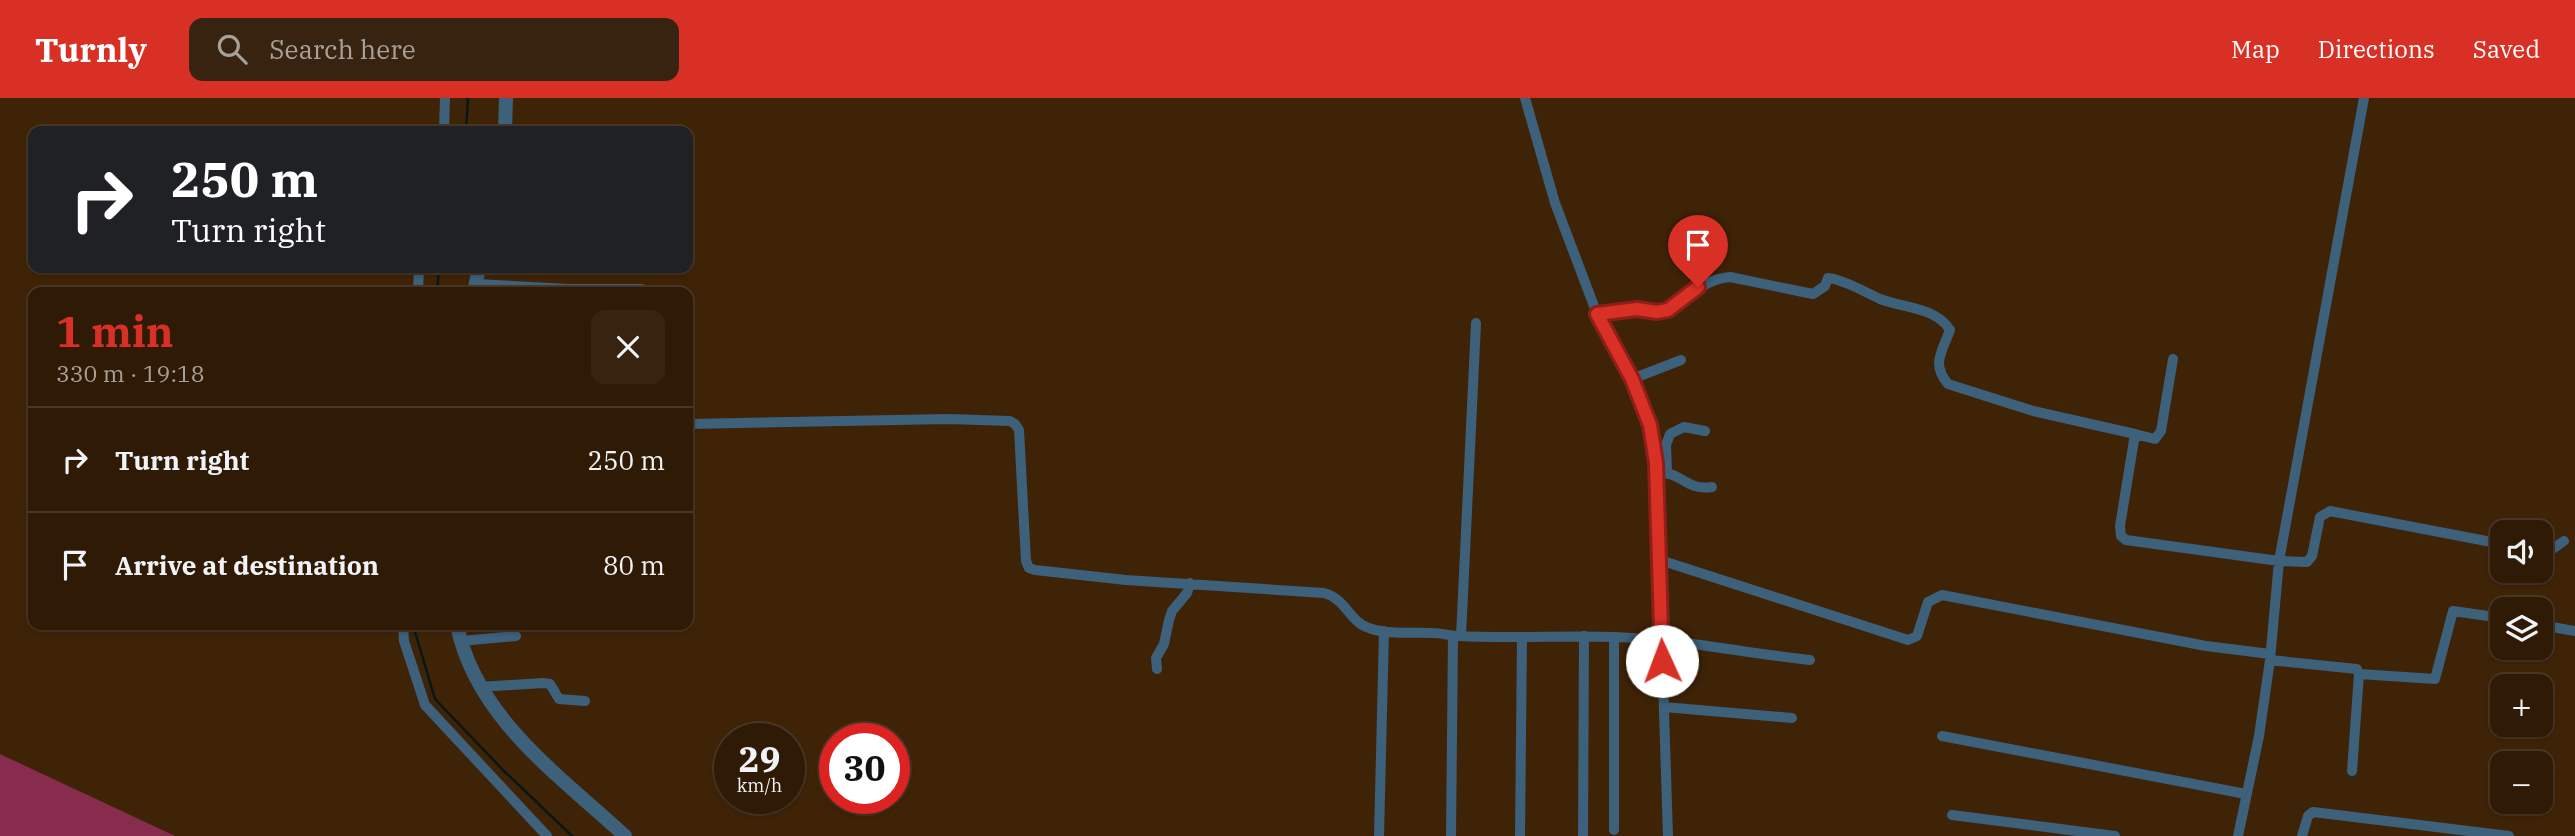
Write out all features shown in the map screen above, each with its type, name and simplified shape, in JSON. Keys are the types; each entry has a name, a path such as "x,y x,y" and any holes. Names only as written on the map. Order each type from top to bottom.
{"street":[{"path":"444,126 445,98"},
{"path":"505,126 506,98"},
{"path":"1525,98 1555,203 1597,314 1632,379 1650,425 1662,473"},
{"path":"2238,836 2259,736 2270,657 2278,561 2364,98"},
{"path":"1597,314 1637,309 1657,312 1668,310 1698,287 1717,278 1730,277 1813,293 1825,286 1828,278 1834,279 1883,300 1923,311 1945,322 1950,330 1938,363 1940,374 1948,384 2033,411 2155,439 2161,431 2173,359"},
{"path":"1451,836 1457,636 1476,323"},
{"path":"1632,379 1681,360"},
{"path":"693,424 845,420 1010,421 1019,430 1026,561 1029,568 1035,570 1126,580 1303,590 1332,595 1338,598 1360,623 1370,629 1384,631 1457,636 1662,639 1810,660"},
{"path":"1668,836 1660,560 1662,473 1666,445 1671,434 1679,428 1705,431"},
{"path":"2135,434 2120,526 2121,536 2126,540 2278,561 2307,562 2320,517 2330,511 2490,542"},
{"path":"1662,473 1672,474 1681,482 1700,488 1712,487"},
{"path":"2553,549 2564,541"},
{"path":"1660,560 1908,640 1917,636 1928,602 1942,595 2270,657 2357,669 2359,674 2352,771"},
{"path":"1157,669 1155,662 1164,644 1172,611 1187,593 1190,583"},
{"path":"2359,674 2435,679 2453,611 2490,616"},
{"path":"2553,627 2575,631"},
{"path":"403,630 404,641 425,705 547,836"},
{"path":"458,630 479,687 496,713 518,738 625,836"},
{"path":"1379,836 1384,631"},
{"path":"461,641 516,636"},
{"path":"1520,836 1522,636"},
{"path":"1583,836 1584,636"},
{"path":"1614,637 1614,830"},
{"path":"479,687 543,683 550,684 559,699 584,701"},
{"path":"1664,707 1792,718"},
{"path":"1942,736 2246,794"},
{"path":"2302,836 2308,816 2312,812 2509,836"},
{"path":"1952,816 2115,836"}],"shaded area":[{"path":"0,754 175,836 0,836"}],"waterway":[{"path":"466,126 468,98"},
{"path":"437,287 439,273"},
{"path":"414,630 435,699 503,770 572,836"}],"route":[{"path":"1662,661 1656,463 1650,425 1632,379 1597,314 1637,309 1657,312 1668,310 1698,287"}]}
